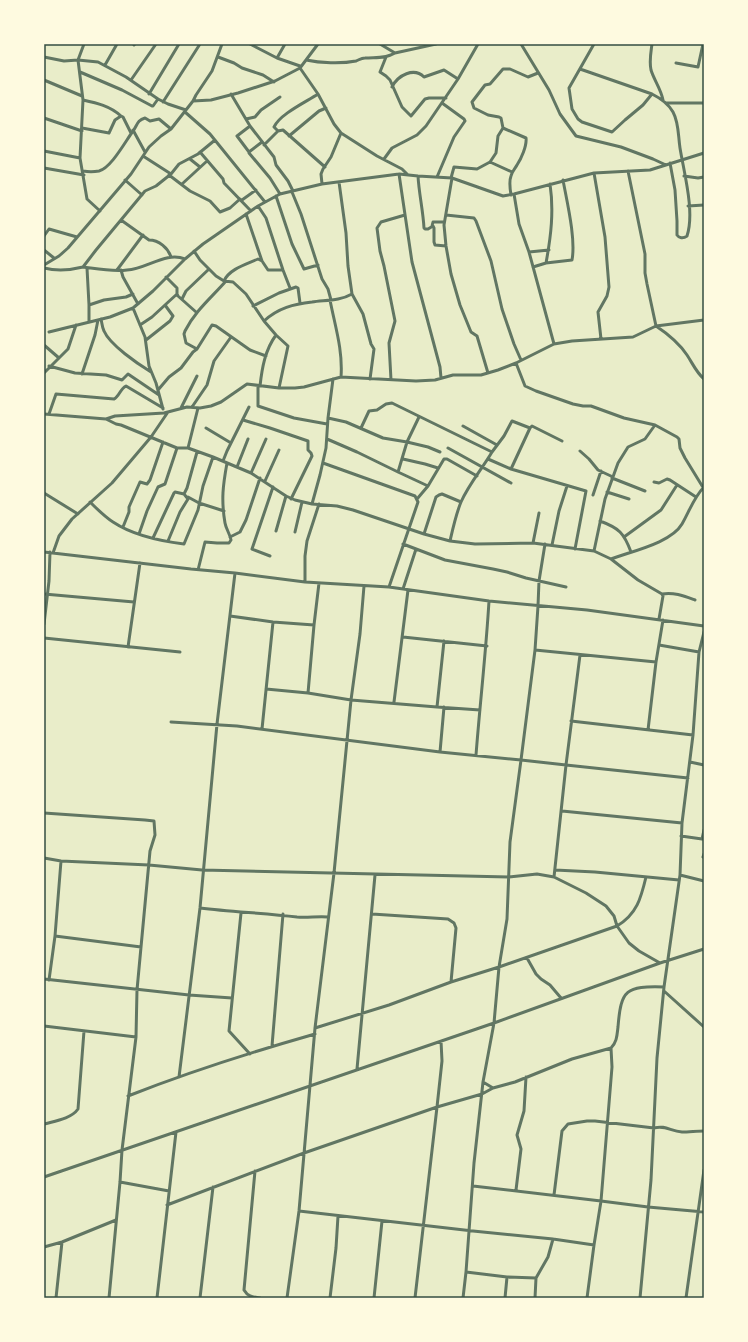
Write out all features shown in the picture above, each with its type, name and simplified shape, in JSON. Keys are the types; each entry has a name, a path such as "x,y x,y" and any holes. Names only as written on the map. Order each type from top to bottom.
{"street":[{"path":"84,44 78,60 82,98 80,158 84,173 87,199 100,211"},
{"path":"105,65 117,44"},
{"path":"132,80 156,44"},
{"path":"149,94 179,44"},
{"path":"163,102 199,44"},
{"path":"185,259 182,257 172,257 137,268 119,270 85,268 60,270 49,269 44,266 64,252 100,211 137,165 145,152 152,144 171,129 186,111 212,71 222,44"},
{"path":"250,44 277,58 300,67 341,133 384,160 402,169 408,175"},
{"path":"259,48 261,44"},
{"path":"277,58 285,44"},
{"path":"193,101 211,100 274,82 300,67 318,44"},
{"path":"380,44 395,53"},
{"path":"419,44 421,48"},
{"path":"306,60 318,63 356,61 362,58 386,57 395,53 436,44"},
{"path":"384,160 392,148 417,135 426,126 446,98 478,44"},
{"path":"521,44 538,72 560,114 576,136 621,147 666,165"},
{"path":"594,44 569,88 572,109 580,121 609,131 614,130 643,105 652,94"},
{"path":"652,44 650,61 651,70 663,100"},
{"path":"676,63 698,67 703,44"},
{"path":"44,57 64,61 78,60 98,62 132,80 149,94 163,102 186,111 215,140 265,202"},
{"path":"218,57 234,63 242,68 263,75 274,82"},
{"path":"386,57 380,72 388,77 402,107 411,116 425,100 429,98 446,98"},
{"path":"488,373 477,336 471,332 460,305 451,274 446,246 444,222 454,167 477,169 490,162 496,153 498,136 503,128 501,118 499,116 488,115 474,108 472,102 485,85 490,84 502,69 510,69 528,77 538,72"},
{"path":"580,69 652,94 666,102 672,110 677,120 688,206 688,233 685,238 680,238 677,234 675,190 670,163"},
{"path":"392,87 394,82 404,74 411,72 420,73 424,77 444,70 458,79"},
{"path":"80,72 122,90 152,106 154,106 158,99"},
{"path":"44,82 82,98 102,104 123,117 145,152"},
{"path":"231,94 250,126 274,157 276,164 288,181 322,279 331,300 340,345 342,365 341,377"},
{"path":"278,131 274,127 276,122 318,94"},
{"path":"246,119 255,117 261,110 280,97"},
{"path":"666,102 704,103"},
{"path":"437,177 454,137 465,121 442,103"},
{"path":"289,136 326,108"},
{"path":"44,118 82,130 109,133 116,120 121,116"},
{"path":"44,168 84,173 100,171 109,164 140,120 145,118 150,121 159,119 171,129"},
{"path":"250,126 236,136 249,154 270,178 280,194"},
{"path":"503,128 526,138 518,165 510,177 512,194 519,224 529,252 554,344"},
{"path":"249,152 278,131 283,130 325,167"},
{"path":"322,184 322,174 341,133"},
{"path":"89,322 85,268 96,250 142,195 149,189 156,186 179,164 190,159 215,140"},
{"path":"44,151 80,158"},
{"path":"200,152 223,179 224,183 250,211"},
{"path":"49,332 121,314 133,308 194,251 250,211 280,194 322,184 399,174 452,178 503,196 594,173 650,170 704,153"},
{"path":"143,156 170,174 190,191 210,201 220,212 230,208 256,190"},
{"path":"190,159 200,167"},
{"path":"182,184 207,161"},
{"path":"490,162 512,172"},
{"path":"628,171 645,254 647,284 656,326 669,335 683,349 694,369 704,379"},
{"path":"594,173 605,237 609,287 607,296 598,312 601,339"},
{"path":"399,174 412,262 440,367 441,378"},
{"path":"418,176 424,228 428,229 432,226 433,222 444,222"},
{"path":"684,176 698,178 704,177"},
{"path":"124,180 142,195"},
{"path":"533,267 546,263 572,260 573,253 570,221 563,180"},
{"path":"339,182 352,294 363,314 374,350 370,378"},
{"path":"546,263 551,238 552,212 550,184"},
{"path":"276,196 292,244 304,269 318,265"},
{"path":"688,206 704,205"},
{"path":"258,206 266,218 290,288"},
{"path":"246,214 262,261 268,270 283,270"},
{"path":"391,380 389,343 395,321 380,251 377,228 381,222 405,215"},
{"path":"446,215 474,218 476,221 491,261 502,309 521,360"},
{"path":"121,220 149,240 155,240 164,246 170,252 172,257"},
{"path":"432,226 434,228 435,245 446,246"},
{"path":"44,236 49,229 77,237"},
{"path":"119,270 143,235"},
{"path":"44,250 54,258"},
{"path":"529,252 549,250"},
{"path":"194,251 216,276 225,281 232,282 246,294 264,321 288,346 279,388"},
{"path":"196,349 186,343 184,334 196,312 211,298 225,281 228,274 244,264 258,259 262,261"},
{"path":"182,299 186,291 209,269"},
{"path":"119,270 138,304"},
{"path":"140,325 152,317 176,294 177,288 166,277"},
{"path":"253,306 290,288 296,287 298,288 300,303"},
{"path":"88,305 104,300 126,297 133,294"},
{"path":"176,294 196,312"},
{"path":"264,321 270,315 280,310 300,303 344,298 352,294"},
{"path":"146,340 170,321 173,316 165,305"},
{"path":"133,308 146,340 145,346 151,372 158,390 164,413"},
{"path":"100,319 103,330 113,343 138,364 151,372"},
{"path":"82,374 100,319"},
{"path":"106,419 115,416 164,413 181,408 211,406 221,402 244,385 279,388 304,387 341,377 429,381 453,375 488,373 516,363 554,344 572,341 633,337 656,326 704,320"},
{"path":"46,369 68,349 76,325"},
{"path":"158,390 169,377 181,368 212,325 216,326 250,350 266,356"},
{"path":"276,335 270,344 266,356 259,386 258,406 294,418 327,424"},
{"path":"192,407 207,385 214,361 231,337"},
{"path":"44,345 59,358"},
{"path":"516,363 525,386 573,404 591,406 624,418 655,425 677,437 680,439 680,448 685,458 704,488 696,497 682,525 672,536 611,558"},
{"path":"46,369 82,374 106,375 122,380 128,374 159,395"},
{"path":"181,408 197,376"},
{"path":"312,504 323,463 333,379"},
{"path":"49,414 56,394 116,399 126,386 163,408"},
{"path":"361,428 367,413 377,410 389,403 492,452"},
{"path":"198,570 205,542 229,543 231,540 226,529 222,498 225,462 231,443 249,407"},
{"path":"188,448 198,408"},
{"path":"44,624 45,594 49,581 52,552 59,536 90,502 112,483 151,437 168,412"},
{"path":"44,414 106,419 178,448 188,448 251,472 286,496 302,502 337,506 353,510 424,534 450,541 475,544 533,543 594,551 611,558 638,580 662,594 670,592 695,600"},
{"path":"398,472 407,442 419,417"},
{"path":"328,418 346,422 383,438 428,447 440,452"},
{"path":"242,420 308,441 308,450 312,456 291,498"},
{"path":"450,541 461,502 512,421 530,428 534,427 562,441"},
{"path":"594,551 607,492 612,478 628,447 645,439 655,425"},
{"path":"463,426 497,445"},
{"path":"206,428 231,443"},
{"path":"511,469 530,428"},
{"path":"237,467 248,439"},
{"path":"251,472 266,439"},
{"path":"327,439 428,486"},
{"path":"123,528 129,512 129,507 140,482 148,484 150,480 163,442"},
{"path":"139,534 147,511 158,487 165,484 178,448"},
{"path":"448,448 511,483"},
{"path":"265,481 279,450"},
{"path":"580,451 589,458 595,467 612,478 645,491"},
{"path":"184,494 197,452"},
{"path":"90,502 112,522 123,528 153,538 184,544 198,510 213,457"},
{"path":"403,459 438,468"},
{"path":"389,587 418,502 417,499 428,486 444,459 477,476"},
{"path":"488,459 511,469 586,491 574,549"},
{"path":"323,463 415,496 417,499"},
{"path":"593,495 601,471"},
{"path":"230,537 240,532 246,520 260,478"},
{"path":"654,482 659,483 668,479 696,497"},
{"path":"624,537 661,510 676,485"},
{"path":"552,545 559,510 567,486"},
{"path":"270,556 252,549 273,487"},
{"path":"153,538 175,492 184,494 199,503 224,511"},
{"path":"607,492 629,499"},
{"path":"44,494 78,514"},
{"path":"424,534 436,497 442,494 461,502"},
{"path":"276,530 286,496"},
{"path":"168,541 188,497"},
{"path":"295,532 302,502"},
{"path":"305,582 305,556 307,541 319,504"},
{"path":"533,543 539,513"},
{"path":"600,521 615,527 624,537 631,552"},
{"path":"403,544 445,560 493,569 566,587"},
{"path":"463,1298 483,1082 494,1023 499,967 507,919 510,842 535,650 539,581 544,544"},
{"path":"394,702 403,637 405,589 416,549"},
{"path":"44,552 305,582 389,587 489,601 586,610 704,626"},
{"path":"128,647 140,563"},
{"path":"179,1076 200,908 202,870 217,724 235,573"},
{"path":"308,694 319,583"},
{"path":"287,1298 299,1211 315,1028 334,873 364,586"},
{"path":"45,594 134,602"},
{"path":"659,620 663,596 662,594"},
{"path":"476,754 487,646 489,601"},
{"path":"230,616 273,622 314,625"},
{"path":"648,730 656,662 663,620"},
{"path":"262,729 273,622"},
{"path":"640,1298 654,1128 657,1058 664,987 680,875 682,823 693,735 699,652 704,632"},
{"path":"403,637 487,646"},
{"path":"44,638 180,652"},
{"path":"437,707 444,641"},
{"path":"659,645 699,652"},
{"path":"535,650 656,662"},
{"path":"554,877 571,721 580,655"},
{"path":"266,689 351,700 394,702 480,710"},
{"path":"440,752 444,707"},
{"path":"571,721 693,735"},
{"path":"171,722 217,724 440,752 476,754 688,778"},
{"path":"690,762 704,765"},
{"path":"562,811 682,823"},
{"path":"44,813 145,820 154,822 155,835 150,851 136,990 136,1037 122,1150 109,1298"},
{"path":"681,836 703,839 704,830"},
{"path":"44,858 61,861 149,865 202,870 509,877 537,874 554,877 586,893 606,906 614,916 617,926 629,943 639,951 660,963"},
{"path":"49,980 55,936 61,861"},
{"path":"555,870 595,872 679,880"},
{"path":"358,1069 375,875"},
{"path":"680,875 704,880"},
{"path":"315,1028 389,1005 451,982 527,958 617,926 627,920 640,900 646,877"},
{"path":"200,908 241,913 282,914 298,917 328,917"},
{"path":"241,913 229,1030 250,1054"},
{"path":"272,1046 282,914"},
{"path":"372,914 448,919 454,923 456,928 451,982"},
{"path":"55,936 140,947"},
{"path":"44,1177 494,1023 660,963 704,949"},
{"path":"527,958 536,974 550,985 561,998"},
{"path":"44,979 136,990 232,998"},
{"path":"587,1298 601,1200 612,1067 611,1048 616,1041 619,1008 629,990 664,987"},
{"path":"664,991 704,1027"},
{"path":"44,1027 136,1037"},
{"path":"44,1124 76,1113 78,1109 84,1031"},
{"path":"128,1096 179,1076 272,1046 315,1034"},
{"path":"415,1298 442,1061 441,1041"},
{"path":"167,1205 304,1153 482,1094 493,1088 572,1059 611,1048"},
{"path":"516,1190 521,1149 517,1135 524,1111 526,1077"},
{"path":"483,1082 493,1088"},
{"path":"554,1195 562,1131 568,1124 587,1121 654,1128 666,1127 680,1132 704,1131"},
{"path":"157,1298 176,1132"},
{"path":"686,1298 704,1170"},
{"path":"255,1171 244,1290 246,1294 251,1297 260,1298"},
{"path":"120,1182 169,1191"},
{"path":"473,1186 601,1200 648,1208 704,1212"},
{"path":"200,1298 213,1187"},
{"path":"299,1211 423,1226 553,1239 594,1245"},
{"path":"330,1298 338,1216"},
{"path":"44,1247 62,1242 116,1220"},
{"path":"374,1298 382,1221"},
{"path":"535,1298 536,1278 548,1257 553,1239"},
{"path":"56,1298 62,1242"},
{"path":"466,1272 507,1277 536,1278"},
{"path":"505,1298 507,1277"}]}
